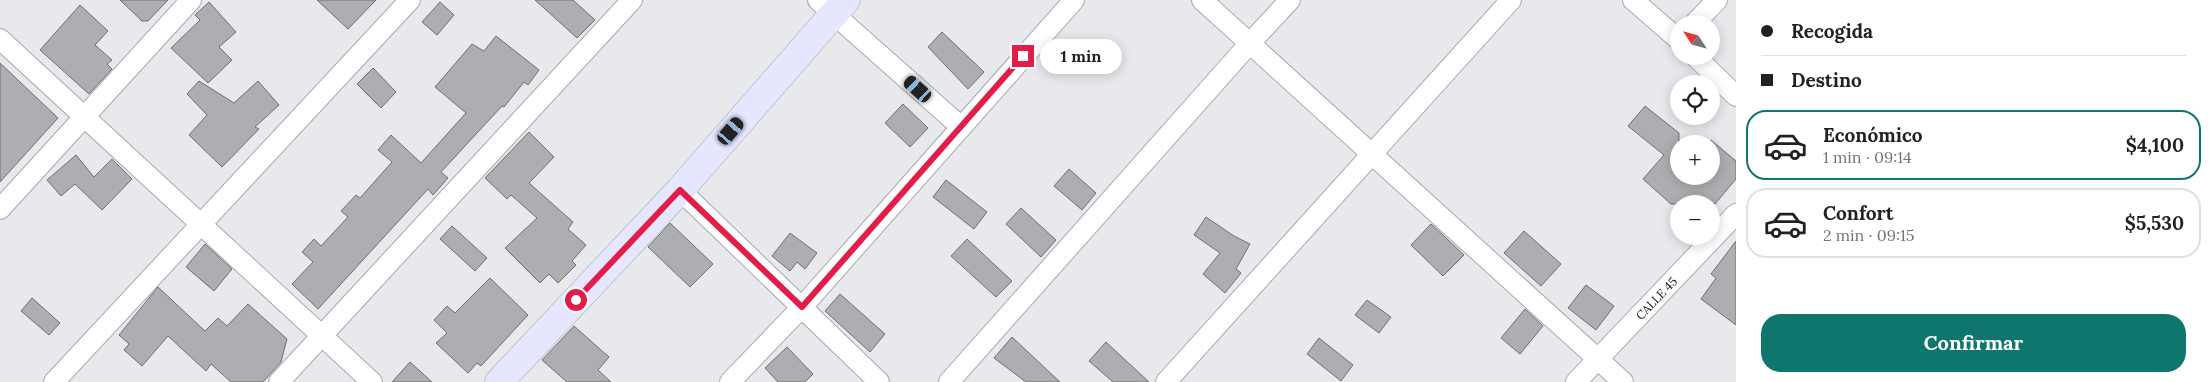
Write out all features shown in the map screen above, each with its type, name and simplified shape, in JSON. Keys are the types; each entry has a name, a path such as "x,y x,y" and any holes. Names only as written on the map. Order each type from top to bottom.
{"street":[{"path":"0,209 192,0"},
{"path":"54,382 410,0"},
{"path":"279,382 632,0"},
{"path":"730,382 802,307 960,126 1074,0"},
{"path":"1202,0 1623,382"},
{"path":"949,382 1290,0"},
{"path":"1166,382 1511,0"},
{"path":"1633,0 1670,32"},
{"path":"1703,15 1717,0"},
{"path":"499,382 680,190 832,5 960,126"},
{"path":"0,39 372,382"},
{"path":"1704,65 1736,96"},
{"path":"680,190 879,382"},
{"name":"CALLE 45","path":"1576,382 1736,214"}],"building":[{"path":"120,0 168,0 148,21 142,21"},
{"path":"317,0 376,0 348,29"},
{"path":"535,0 573,0 595,20 577,38"},
{"path":"209,2 236,32 219,47 232,60 208,83 171,48 200,20 195,15"},
{"path":"440,2 454,15 437,35 422,22"},
{"path":"80,5 108,31 95,45 112,60 107,64 112,69 89,94 40,50"},
{"path":"942,32 984,72 968,89 928,47"},
{"path":"496,36 539,70 528,85 524,82 504,107 502,106 441,172 448,178 433,195 428,189 318,309 292,284 313,262 302,252 314,239 321,246 348,217 341,211 356,195 360,198 392,162 378,150 391,135 421,163 466,113 435,87 472,44 484,51"},
{"path":"0,63 58,118 0,182"},
{"path":"373,68 396,92 381,108 357,84"},
{"path":"199,81 234,103 258,81 279,105 255,127 259,129 222,167 189,135 207,115 187,94"},
{"path":"903,104 928,128 910,147 885,123"},
{"path":"1645,106 1679,133 1679,135 1670,135 1670,185 1720,185 1720,148 1736,161 1736,179 1720,198 1720,195 1670,195 1670,203 1643,179 1664,155 1628,126"},
{"path":"529,132 554,157 529,183 573,222 568,229 586,245 572,261 576,265 558,283 549,274 540,283 505,248 537,218 511,195 507,199 485,178"},
{"path":"76,155 94,177 112,159 132,179 102,210 75,184 61,196 47,180"},
{"path":"1069,169 1096,193 1082,210 1054,186"},
{"path":"946,180 987,212 974,229 933,197"},
{"path":"1021,208 1056,240 1041,257 1006,224"},
{"path":"1206,217 1234,236 1250,244 1236,269 1241,273 1225,293 1203,274 1220,253 1194,235"},
{"path":"670,223 713,264 690,287 648,247"},
{"path":"1431,224 1464,255 1443,276 1411,245"},
{"path":"452,226 487,258 475,271 440,239"},
{"path":"1524,231 1561,264 1541,286 1504,253"},
{"path":"790,233 817,253 805,269 797,262 790,271 772,256"},
{"path":"967,239 1012,281 996,297 951,256"},
{"path":"1736,241 1736,325 1701,299 1716,278 1711,274"},
{"path":"205,244 232,269 214,291 186,267"},
{"path":"490,278 528,315 481,366 477,363 468,373 436,343 447,333 434,320 447,306 455,313"},
{"path":"1586,285 1614,306 1596,330 1568,308"},
{"path":"158,287 205,331 218,318 227,326 248,304 287,339 281,362 263,382 231,382 211,364 206,371 168,336 142,366 124,350 129,344 119,335"},
{"path":"840,294 885,334 870,352 825,311"},
{"path":"32,298 60,323 49,335 21,311"},
{"path":"1367,300 1391,317 1379,333 1355,315"},
{"path":"1525,309 1543,326 1520,354 1501,338"},
{"path":"574,326 609,357 598,370 611,382 567,382 542,360"},
{"path":"1012,337 1060,382 1026,382 994,358"},
{"path":"1319,338 1353,365 1341,381 1307,354"},
{"path":"1106,342 1149,382 1113,382 1089,361"},
{"path":"787,347 813,374 805,382 778,382 765,368"},
{"path":"410,362 432,382 392,382"}],"route":[{"path":"576,300 680,190 802,307 1023,56"}]}
